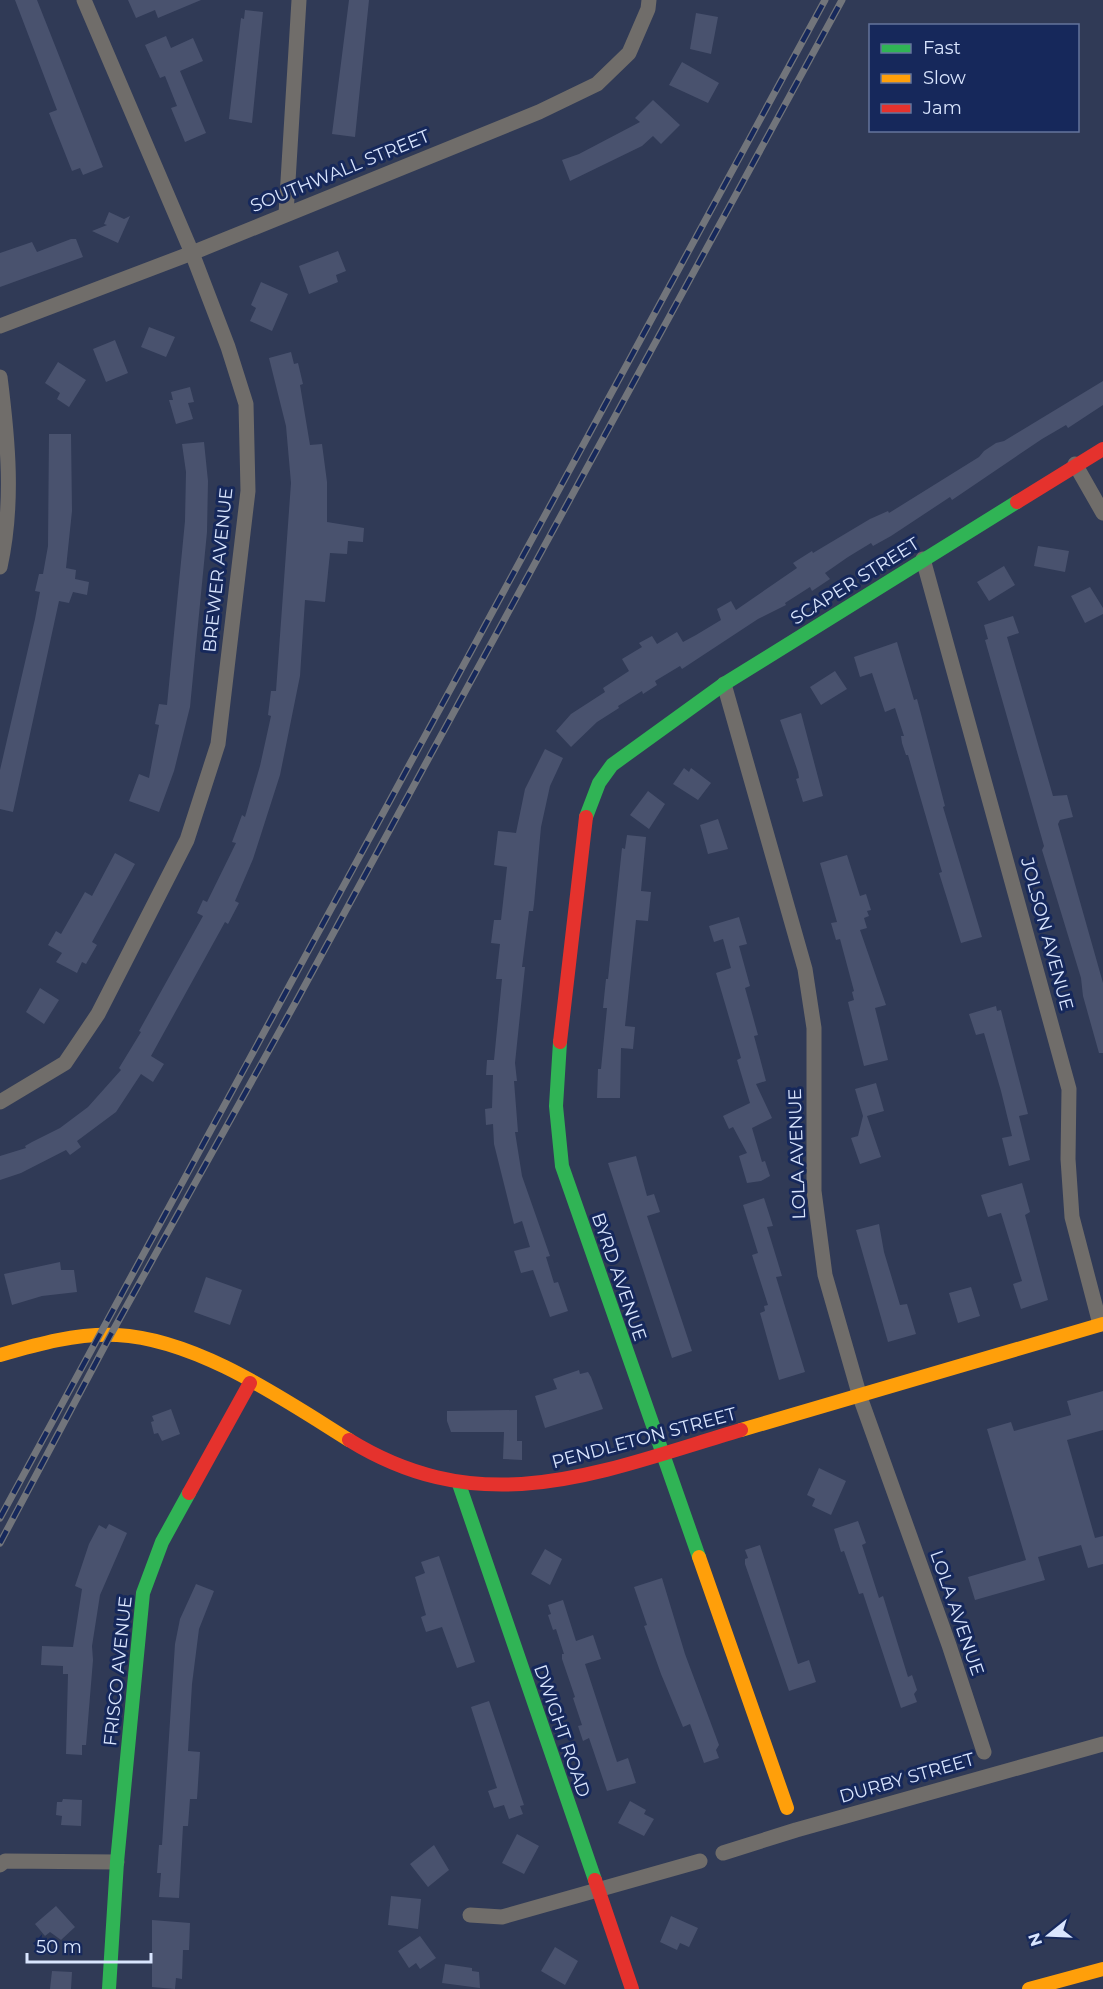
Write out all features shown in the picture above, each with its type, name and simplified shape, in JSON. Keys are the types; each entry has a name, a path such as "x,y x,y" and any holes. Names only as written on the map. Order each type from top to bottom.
{"street":[{"name":"BREWER AVENUE","path":"0,1102 65,1063 98,1014 187,840 218,744 248,491 246,404 192,254 84,0"},
{"path":"286,214 299,0"},
{"name":"SOUTHWALL STREET","path":"0,326 192,254 539,112 597,84 629,53 649,0"},
{"path":"0,377 10,454 4,547 0,567"},
{"name":"SCAPER STREET","path":"630,750 724,684 1075,464 1103,449"},
{"path":"1075,464 1103,513"},
{"name":"JOLSON AVENUE","path":"923,559 1069,1089 1068,1159 1072,1217 1102,1324"},
{"name":"LOLA AVENUE","path":"724,684 805,969 814,1028 814,1191 825,1275 860,1397 949,1645 984,1752"},
{"name":"BYRD AVENUE","path":"630,750 612,765 599,783 588,808 582,837 562,1009 556,1106 562,1166 661,1454 787,1808"},
{"name":"PENDLETON STREET","path":"0,1355 48,1341 98,1336 134,1337 176,1347 250,1383 399,1467 459,1484 536,1484 575,1479 1102,1324"},
{"name":"FRISCO AVENUE","path":"109,1989 117,1862 143,1593 162,1542 250,1383"},
{"name":"DWIGHT ROAD","path":"459,1484 632,1989"},
{"name":"DURBY STREET","path":"723,1853 796,1830 1103,1744"},
{"path":"0,1865 6,1861 117,1862"},
{"path":"470,1915 502,1917 700,1861"},
{"path":"1029,1989 1103,1969"}],"building":[{"path":"15,0 37,0 103,167 83,175 80,168 72,171 49,113 57,110"},
{"path":"128,0 201,0 158,18 155,10 136,18"},
{"path":"349,0 369,0 355,137 332,134"},
{"path":"245,10 263,12 252,123 229,119 241,18 244,19"},
{"path":"696,13 718,17 711,54 690,49"},
{"path":"166,36 171,48 193,38 203,61 180,71 206,133 185,142 171,108 177,106 165,76 160,78 145,45"},
{"path":"682,62 719,83 708,103 669,85"},
{"path":"653,100 680,125 661,144 653,136 642,146 570,181 562,160 579,154 640,122 635,118"},
{"path":"109,212 124,219 130,216 118,243 92,231 107,225 104,224"},
{"path":"76,239 83,257 0,287 0,253 32,242 37,252"},
{"path":"338,251 346,271 336,275 338,282 309,294 299,266"},
{"path":"261,282 288,294 272,331 250,321 256,308 251,305"},
{"path":"149,327 175,337 166,357 141,347"},
{"path":"115,340 128,373 106,382 93,349"},
{"path":"291,352 294,364 298,363 303,384 300,385 310,445 322,444 327,482 327,522 364,528 363,542 348,541 347,554 330,553 325,602 305,600 300,676 280,775 253,859 235,901 239,903 228,924 225,922 151,1056 164,1064 153,1082 141,1074 116,1112 77,1141 81,1147 70,1155 66,1150 21,1173 0,1180 0,1156 26,1148 25,1146 60,1128 88,1107 121,1070 119,1068 141,1032 139,1031 203,916 197,913 203,900 207,902 236,843 232,842 242,815 245,817 260,766 271,716 268,715 271,691 276,691 291,483 286,426 269,358"},
{"path":"58,362 86,380 69,407 57,399 60,393 45,383"},
{"path":"1103,381 1103,405 1068,428 1066,425 1042,439 952,500 950,497 891,536 873,546 871,543 848,557 825,573 830,579 812,591 810,587 785,603 786,605 758,619 682,669 680,666 655,681 657,685 643,694 642,691 618,706 619,708 597,722 571,747 556,731 571,714 605,692 603,688 629,671 622,659 642,647 639,643 652,636 657,644 677,632 683,642 696,635 721,620 717,609 731,601 736,610 797,568 793,563 812,551 813,553 870,519 888,511 889,513 979,457 996,443 1004,441"},
{"path":"190,387 194,402 188,403 193,419 176,424 169,400 173,400 171,392"},
{"path":"49,434 71,434 72,511 66,568 76,570 75,579 89,582 87,595 73,592 69,603 59,601 13,812 0,809 0,770 35,619 40,592 35,591 39,574 43,574 48,546"},
{"path":"204,442 208,481 207,532 190,707 174,771 159,812 129,801 139,774 149,778 159,725 155,724 159,704 167,705 185,521 186,472 182,444"},
{"path":"1038,546 1069,551 1065,572 1034,566"},
{"path":"1004,566 1015,585 989,601 977,582"},
{"path":"1090,587 1103,608 1103,614 1085,623 1071,596"},
{"path":"1013,616 1019,633 1007,637 1053,796 1067,795 1073,817 1060,820 1058,824 1103,983 1103,1053 1099,1053 1083,996 1081,978 1042,850 1044,846 985,640 988,639 984,625"},
{"path":"897,642 914,700 917,699 945,806 943,807 982,937 961,943 939,873 942,872 908,755 902,743 901,736 904,736 895,708 885,712 872,673 860,677 854,657"},
{"path":"835,671 847,689 821,705 810,687"},
{"path":"801,713 823,796 803,802 796,779 799,778 798,772 780,720"},
{"path":"545,749 563,758 550,786 541,827 534,904 533,911 529,911 522,967 525,967 515,1063 517,1081 514,1081 518,1132 515,1132 522,1176 550,1256 546,1257 554,1283 558,1282 568,1311 550,1317 533,1270 521,1273 514,1251 530,1247 522,1221 514,1224 494,1144 493,1124 486,1125 485,1109 492,1108 493,1075 486,1075 487,1060 494,1060 502,979 496,979 500,944 491,943 494,920 501,920 507,867 494,865 498,831 516,833 525,789"},
{"path":"684,768 689,772 691,768 711,783 698,800 673,784"},
{"path":"648,791 665,804 649,829 630,815"},
{"path":"718,819 728,849 708,854 700,825"},
{"path":"627,835 646,837 641,891 651,892 648,921 636,920 625,1026 635,1027 633,1049 621,1048 620,1098 597,1098 598,1069 601,1069 607,1008 603,1008 606,979 608,979 622,848 625,849"},
{"path":"115,853 135,864 92,942 97,945 86,964 82,962 77,973 56,962 62,953 48,945 56,931 61,934 85,892 92,896"},
{"path":"847,855 860,896 866,894 871,910 867,911 869,916 864,918 867,928 860,930 886,1005 875,1008 888,1060 864,1066 848,1002 854,1000 852,992 854,991 840,939 836,940 831,923 837,922 820,863"},
{"path":"739,917 747,944 739,946 750,986 745,988 758,1035 754,1036 766,1081 756,1084 772,1118 752,1128 762,1162 765,1161 770,1176 761,1181 747,1183 739,1156 747,1153 733,1127 729,1129 723,1116 750,1103 737,1060 741,1058 716,973 731,968 723,939 714,942 709,926"},
{"path":"40,988 59,1000 44,1024 26,1012"},
{"path":"996,1006 997,1011 1001,1010 1028,1114 1019,1116 1030,1160 1009,1166 1002,1138 1012,1136 1001,1091 984,1033 976,1035 969,1014"},
{"path":"876,1083 884,1111 867,1116 881,1157 860,1164 851,1138 858,1136 863,1116 855,1089"},
{"path":"636,1156 647,1196 654,1194 660,1212 647,1216 692,1351 672,1358 608,1163"},
{"path":"1022,1183 1030,1212 1025,1215 1048,1300 1021,1309 1013,1284 1022,1281 1001,1213 988,1217 981,1195"},
{"path":"764,1198 773,1226 767,1227 782,1276 776,1277 805,1372 779,1380 760,1313 765,1311 764,1306 768,1305 752,1255 758,1253 743,1205"},
{"path":"879,1224 884,1252 900,1305 907,1304 916,1334 888,1342 856,1230"},
{"path":"60,1262 61,1270 74,1270 77,1292 42,1296 12,1305 4,1274"},
{"path":"206,1277 242,1290 230,1325 194,1312"},
{"path":"971,1287 980,1316 958,1323 949,1293"},
{"path":"579,1370 580,1374 588,1372 603,1409 545,1428 535,1396 557,1389 553,1379"},
{"path":"1103,1391 1103,1430 1067,1440 1095,1538 1103,1536 1103,1564 1088,1568 1081,1545 1038,1557 1045,1580 975,1600 968,1577 1026,1560 987,1429 1011,1422 1014,1431 1071,1415 1067,1401"},
{"path":"171,1409 180,1434 162,1441 158,1433 154,1434 152,1416"},
{"path":"517,1410 517,1441 522,1441 522,1460 503,1459 504,1432 451,1432 447,1421 447,1411"},
{"path":"819,1468 846,1481 831,1515 812,1506 815,1499 807,1495"},
{"path":"858,1521 866,1543 862,1545 879,1598 883,1596 908,1677 912,1675 917,1690 914,1694 917,1702 901,1708 863,1593 859,1594 834,1529"},
{"path":"109,1524 127,1533 100,1595 92,1646 93,1660 86,1745 82,1745 82,1755 66,1754 68,1674 63,1674 63,1666 41,1665 42,1646 73,1647 82,1589 75,1586 89,1544 99,1525 106,1529"},
{"path":"760,1545 798,1664 809,1660 816,1682 789,1691 745,1564 745,1559 748,1558 745,1550"},
{"path":"545,1549 562,1559 550,1585 531,1574"},
{"path":"439,1556 475,1662 457,1668 442,1627 426,1632 421,1617 426,1615 415,1577 425,1573 421,1562"},
{"path":"662,1578 685,1654 719,1745 716,1750 719,1758 704,1763 690,1724 683,1727 661,1674 644,1626 647,1625 634,1587"},
{"path":"196,1584 214,1591 199,1629 192,1684 188,1751 200,1752 197,1799 190,1799 188,1826 183,1826 179,1898 159,1897 161,1873 157,1873 159,1845 162,1845 175,1644 180,1619"},
{"path":"563,1600 576,1641 593,1635 601,1659 585,1664 617,1762 628,1758 636,1783 607,1791 589,1738 583,1741 578,1726 582,1725 573,1698 575,1697 562,1659 562,1654 564,1654 556,1629 553,1630 548,1615 551,1614 548,1605"},
{"path":"489,1701 524,1805 520,1806 523,1814 509,1819 504,1805 494,1808 488,1791 497,1788 471,1707"},
{"path":"63,1799 82,1800 81,1826 61,1825 62,1816 56,1815 57,1802 62,1802"},
{"path":"630,1801 646,1810 644,1814 654,1819 644,1836 618,1823"},
{"path":"517,1834 539,1846 524,1874 502,1863"},
{"path":"434,1845 449,1870 428,1887 410,1864"},
{"path":"391,1896 421,1899 418,1929 388,1925"},
{"path":"56,1906 75,1927 61,1940 50,1932 45,1936 35,1924"},
{"path":"671,1916 698,1928 689,1947 680,1943 677,1950 660,1942"},
{"path":"152,1920 190,1923 189,1950 183,1950 182,1979 176,1978 175,1989 152,1987"},
{"path":"420,1936 436,1958 420,1969 416,1963 409,1968 398,1951"},
{"path":"555,1947 578,1961 565,1985 541,1971"},
{"path":"445,1964 472,1968 472,1971 479,1972 480,1988 442,1983"},
{"path":"52,1971 72,1972 71,1989 50,1989"}],"railway":[{"path":"0,1518 825,0"},
{"path":"0,1543 110,1336 298,998 842,0"}],"traffic: fast":[{"path":"586,817 599,783 612,765 724,684 1017,502"},
{"path":"560,1042 556,1106 562,1166 699,1557"},
{"path":"459,1484 595,1880"},
{"path":"109,1989 117,1862 143,1593 162,1542 189,1493"}],"traffic: slow":[{"path":"741,1430 1103,1324"},
{"path":"0,1355 43,1343 87,1336 117,1335 147,1339 178,1347 208,1359 268,1390 349,1440"},
{"path":"699,1557 787,1808"},
{"path":"1029,1989 1103,1969"}],"traffic: jam":[{"path":"1017,502 1103,449"},
{"path":"560,1042 586,817"},
{"path":"189,1493 250,1383"},
{"path":"349,1440 399,1465 448,1480 496,1485 544,1482 592,1473 741,1430"},
{"path":"595,1880 632,1989"}]}
